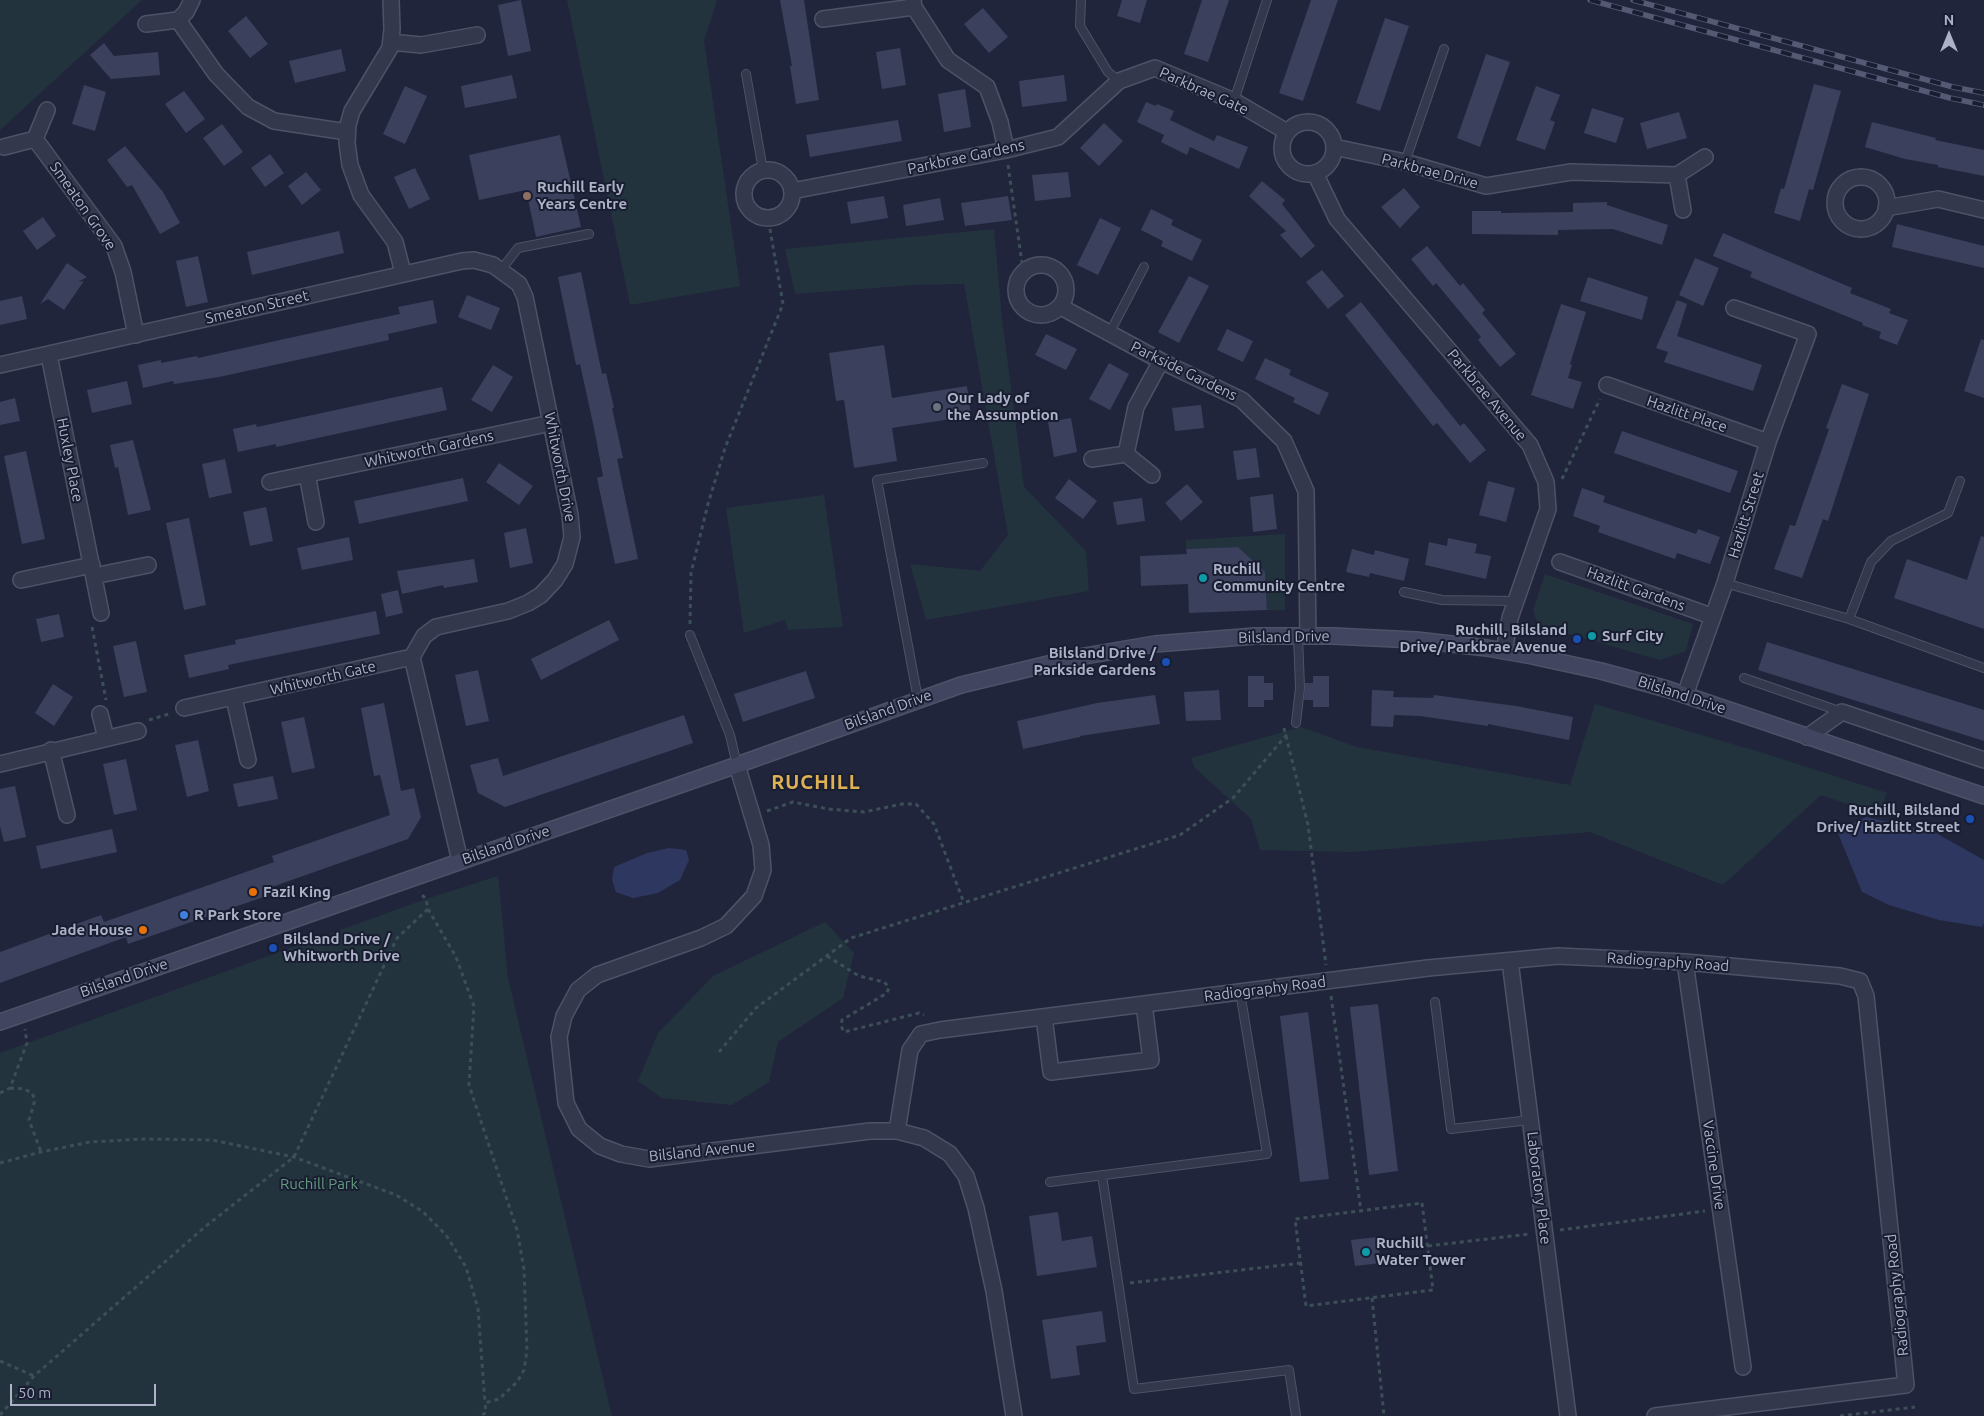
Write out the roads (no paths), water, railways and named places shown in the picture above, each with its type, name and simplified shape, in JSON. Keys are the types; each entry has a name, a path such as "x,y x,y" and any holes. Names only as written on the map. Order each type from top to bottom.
{"main road":[{"name":"Bilsland Drive","path":"0,1022 737,765 918,699 991,676 1122,648 1228,638 1303,636 1416,640 1504,651 1601,671 1685,695 1984,796"}],"street":[{"path":"146,24 178,20 186,12 192,0"},
{"path":"391,0 391,42 385,59 352,112 346,132 348,154 357,186 367,205 395,242 404,273"},
{"path":"823,19 914,3 948,60 987,87 1000,122 1006,150"},
{"path":"178,20 216,74 248,107 274,120 346,132"},
{"path":"391,42 421,45 477,35"},
{"name":"Parkbrae Gate","path":"1119,81 1155,68 1234,101 1287,132"},
{"name":"Parkbrae Gardens","path":"792,191 1006,150 1058,137 1119,81"},
{"path":"4,148 35,139 47,110"},
{"path":"1302,122 1311,122 1327,130 1334,146 1329,163 1315,173 1299,172 1286,162 1282,147 1287,132 1302,122"},
{"name":"Smeaton Grove","path":"35,139 114,246 123,272 136,335"},
{"name":"Parkbrae Drive","path":"1334,146 1405,162 1486,186 1571,172 1677,175"},
{"path":"1683,210 1677,175 1705,157"},
{"path":"764,170 772,170 785,177 792,191 788,206 776,217 768,218 753,213 744,200 745,184 750,177 764,170"},
{"name":"Parkbrae Avenue","path":"1315,173 1337,218 1530,445 1546,482 1548,509 1506,631 1504,651"},
{"path":"1886,208 1938,199 1984,210"},
{"name":"Smeaton Street","path":"0,365 404,273 474,260 485,262 506,274"},
{"path":"1036,265 1050,267 1060,274 1066,285 1066,296 1061,307 1053,312 1040,315 1022,308 1016,299 1015,290 1017,279 1023,270 1036,265"},
{"name":"Whitworth Drive","path":"412,657 429,631 442,624 508,611 528,603 547,589 560,573 571,546 572,527 525,297 506,274"},
{"name":"Parkside Gardens","path":"1061,307 1161,361 1242,400 1284,441 1306,492 1303,636"},
{"name":"Hazlitt Street","path":"1685,695 1724,583 1768,442 1808,334 1734,308"},
{"name":"Huxley Place","path":"49,354 102,614"},
{"path":"1126,454 1136,407 1161,361"},
{"name":"Hazlitt Place","path":"1606,385 1768,442"},
{"name":"Whitworth Gardens","path":"270,482 551,423"},
{"path":"1092,459 1126,454 1152,475"},
{"path":"307,474 316,522"},
{"name":"Hazlitt Gardens","path":"1560,562 1711,616"},
{"path":"21,580 148,566"},
{"path":"412,657 460,861"},
{"name":"Whitworth Gate","path":"184,708 412,657"},
{"path":"234,698 248,760"},
{"path":"1807,737 1842,712 1984,760"},
{"path":"100,714 106,738"},
{"path":"0,764 51,750 138,731"},
{"path":"51,750 67,815"},
{"name":"Bilsland Avenue","path":"737,765 762,845 763,870 754,896 726,926 700,938 597,975 578,990 564,1016 559,1037 566,1103 579,1130 600,1146 621,1154 648,1159 870,1131 897,1131 924,1138 950,1154 966,1176 994,1291 1014,1416"},
{"name":"Radiography Road","path":"897,1131 910,1050 921,1034 940,1030 1428,968 1558,956 1685,962 1840,976 1860,980 1868,1006 1906,1386 1655,1416"},
{"name":"Laboratory Place","path":"1510,961 1568,1416"},
{"name":"Vaccine Drive","path":"1685,962 1743,1367"},
{"path":"1044,1016 1051,1072 1151,1060 1144,1004"}],"lane":[{"path":"1081,0 1080,26 1108,72 1119,81"},
{"path":"1234,101 1267,0"},
{"path":"1405,162 1444,48"},
{"path":"746,74 764,170"},
{"path":"506,274 518,248 589,234"},
{"path":"1109,334 1144,267"},
{"path":"918,699 877,480 983,463"},
{"path":"1849,619 1871,562 1890,541 1948,513 1960,481"},
{"path":"1724,583 1849,619 1984,668"},
{"path":"1404,592 1442,600 1516,600"},
{"path":"690,635 730,735 737,765"},
{"path":"1296,724 1303,636"},
{"path":"1744,678 1842,712"},
{"path":"1050,1182 1267,1154 1240,992"},
{"path":"1435,1002 1451,1130 1530,1120"},
{"path":"1102,1175 1134,1389 1289,1370 1296,1416"}],"water":[{"path":"1866,817 1934,832 1984,860 1984,923 1982,927 1939,920 1889,905 1862,892 1837,831"},
{"path":"669,848 686,850 689,860 680,880 658,893 633,898 616,892 612,880 614,867 647,853"}],"railway":[{"path":"1590,0 1950,98 1984,105"},
{"path":"1633,0 1953,87 1984,93"}],"place":[{"name":"Ruchill Early Years Centre","path":"527,196"},
{"name":"Our Lady of the Assumption","path":"937,407"},
{"name":"Ruchill Community Centre","path":"1203,578"},
{"name":"Surf City","path":"1592,636"},
{"name":"Ruchill, Bilsland Drive/ Parkbrae Avenue","path":"1577,639"},
{"name":"Bilsland Drive / Parkside Gardens","path":"1166,662"},
{"name":"Ruchill, Bilsland Drive/ Hazlitt Street","path":"1970,819"},
{"name":"Fazil King","path":"253,892"},
{"name":"R Park Store","path":"184,915"},
{"name":"Jade House","path":"143,930"},
{"name":"Bilsland Drive / Whitworth Drive","path":"273,948"},
{"name":"Ruchill Water Tower","path":"1366,1252"}],"district":[{"name":"RUCHILL","path":"816,782"}],"park label":[{"name":"Ruchill Park","path":"319,1184"}]}
